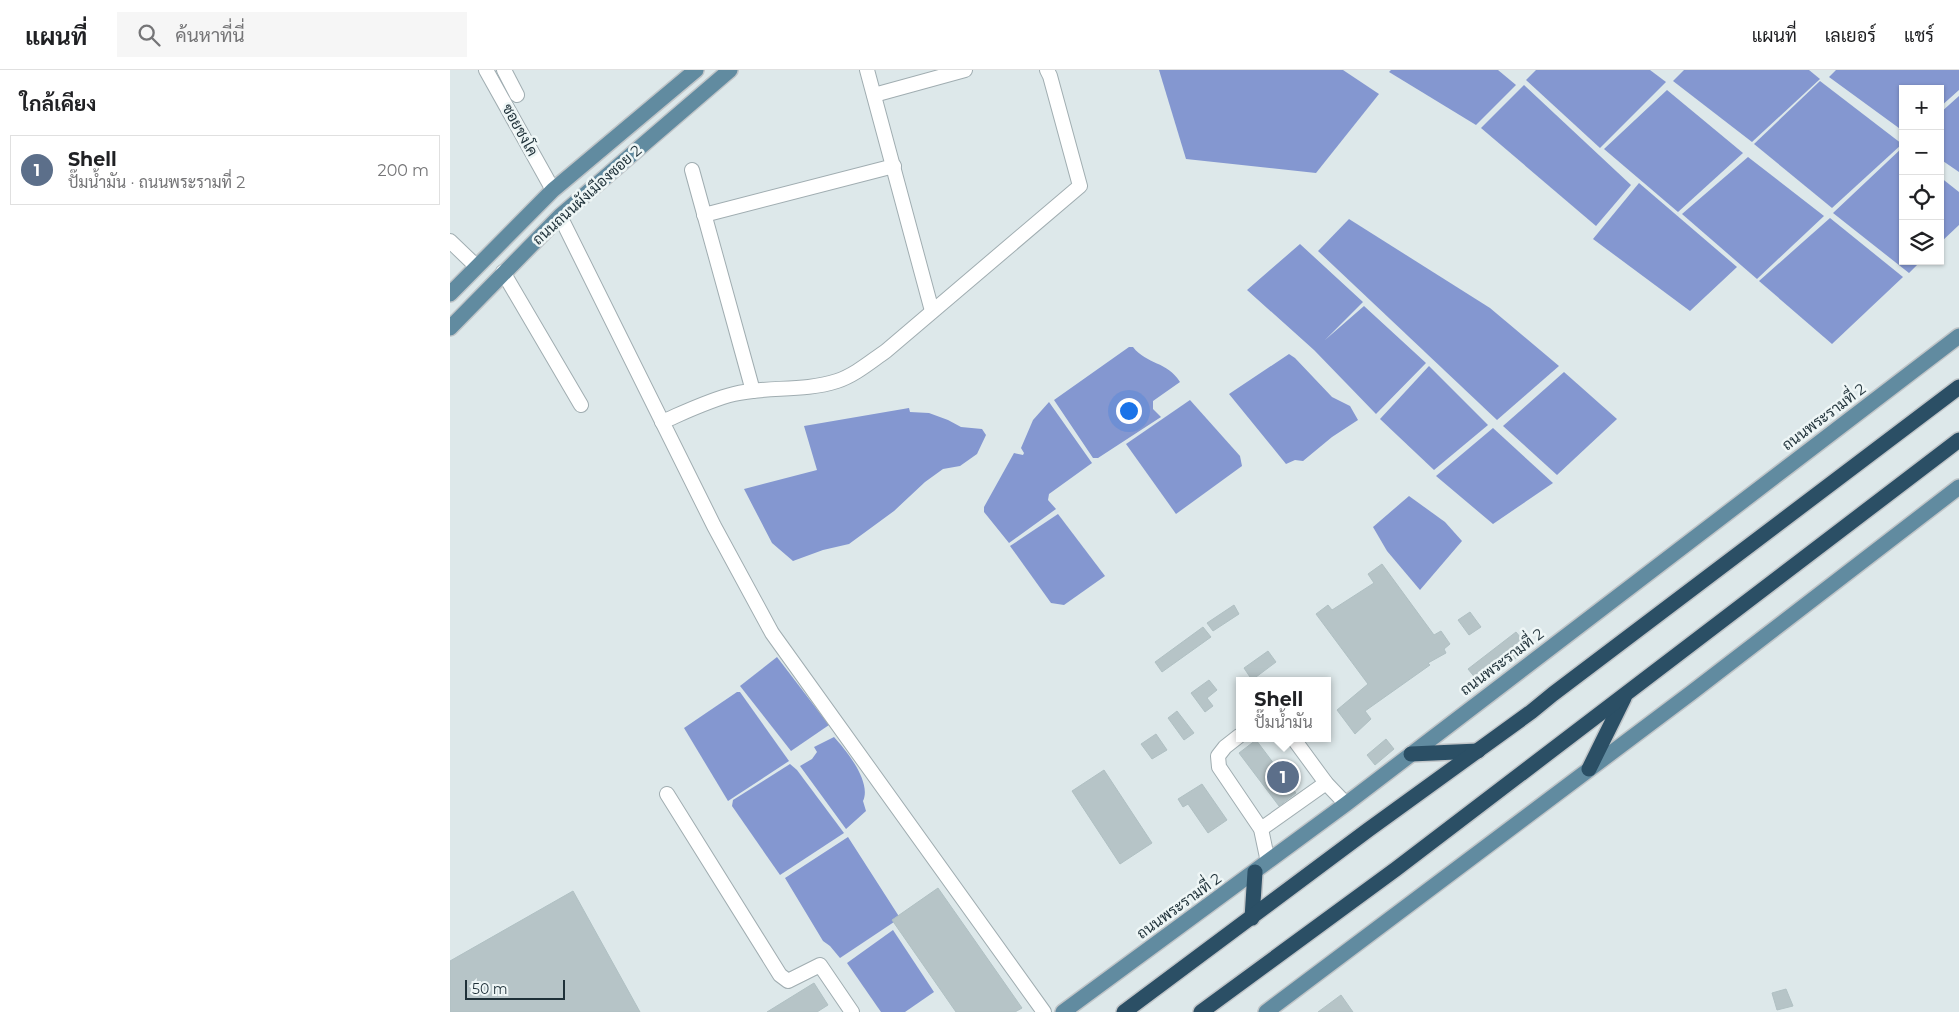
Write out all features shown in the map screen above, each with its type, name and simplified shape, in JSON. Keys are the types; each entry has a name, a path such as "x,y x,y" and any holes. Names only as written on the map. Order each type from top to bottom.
{"highway":[{"path":"1124,1012 1531,712 1959,387"},
{"path":"1201,1012 1396,869 1959,440"},
{"path":"1589,769 1626,694"},
{"path":"1411,754 1478,751"},
{"path":"1252,918 1255,872"}],"main road":[{"name":"ถนนถนนผังเมืองซอย 2","path":"450,294 553,190 667,95 680,76 696,70"},
{"name":"ถนนถนนผังเมืองซอย 2","path":"450,328 560,216 730,70"},
{"path":"667,95 682,112"},
{"name":"ถนนพระรามที่ 2","path":"1063,1012 1346,804 1959,336"},
{"path":"1266,1012 1959,487"}],"street":[{"name":"ซอยชงโค","path":"486,70 553,190"},
{"path":"504,70 517,95"},
{"path":"867,70 932,311"},
{"path":"874,95 965,70"},
{"path":"662,422 714,400 753,391 806,387 836,381 853,374 886,351 1080,186 1047,70"},
{"path":"704,215 894,166"},
{"path":"692,170 753,391"},
{"path":"560,216 714,526 772,633 1044,1012"},
{"path":"450,241 476,266"},
{"path":"503,272 581,405"},
{"path":"1236,738 1225,747 1218,756 1219,767 1261,829 1268,862"},
{"path":"1296,742 1326,783 1346,804"},
{"path":"1261,829 1326,783"},
{"path":"667,794 780,975 788,981 820,965 852,1012"}],"water":[{"path":"1159,70 1343,70 1379,94 1316,173 1186,159"},
{"path":"1391,70 1498,70 1516,85 1476,125 1389,72"},
{"path":"1536,70 1650,70 1666,82 1600,148 1526,80"},
{"path":"1684,70 1809,70 1820,79 1752,142 1673,81"},
{"path":"1836,70 1959,70 1959,90 1944,103 1944,85 1899,85 1899,128 1829,77"},
{"path":"1820,81 1899,142 1899,147 1832,208 1754,144"},
{"path":"1524,85 1631,185 1596,226 1481,128"},
{"path":"1667,90 1743,153 1678,212 1604,149"},
{"path":"1959,96 1959,172 1944,162 1944,109"},
{"path":"1899,151 1899,265 1917,265 1909,273 1833,213"},
{"path":"1748,157 1824,216 1757,279 1682,214"},
{"path":"1944,180 1959,192 1959,225 1944,239"},
{"path":"1639,183 1737,267 1690,311 1593,239"},
{"path":"1830,218 1903,277 1832,344 1759,281"},
{"path":"1349,219 1490,308 1559,366 1497,420 1318,251"},
{"path":"1300,244 1363,302 1325,340 1364,306 1426,363 1376,414 1314,350 1247,290"},
{"path":"1129,347 1133,347 1144,357 1169,370 1180,382 1153,401 1153,409 1161,417 1098,458 1093,458 1054,400"},
{"path":"1289,354 1332,397 1350,406 1358,420 1332,437 1303,461 1295,460 1286,464 1229,394"},
{"path":"1429,366 1488,425 1434,470 1380,419"},
{"path":"1564,372 1617,419 1557,475 1503,426"},
{"path":"1190,400 1240,456 1242,466 1176,514 1126,444"},
{"path":"1049,402 1092,463 1049,494 1048,500 1056,509 1009,543 984,512 984,507 1014,453 1023,455 1024,453 1021,448 1033,420"},
{"path":"909,408 910,412 929,413 961,427 982,429 986,435 977,454 960,466 943,469 925,482 894,511 849,544 823,550 793,561 772,543 744,489 817,470 804,426"},
{"path":"1493,428 1553,483 1493,524 1436,476"},
{"path":"1409,496 1445,522 1462,541 1420,590 1387,551 1373,527"},
{"path":"1058,514 1105,576 1064,605 1051,603 1010,546"},
{"path":"777,657 829,725 791,751 740,686"},
{"path":"737,692 740,692 789,761 728,801 684,728"},
{"path":"834,737 856,767 864,785 863,801 866,811 846,829 800,766 812,759 817,752 814,747"},
{"path":"790,764 797,770 844,833 780,875 732,806 733,800"},
{"path":"848,837 900,918 840,958 823,941 785,878"},
{"path":"893,930 934,992 905,1012 881,1012 847,963"}],"building":[{"path":"1382,564 1434,635 1441,631 1450,644 1444,649 1446,653 1428,663 1430,665 1365,711 1371,719 1355,734 1337,710 1368,684 1316,614 1328,605 1332,610 1374,583 1368,574"},
{"path":"1234,605 1239,614 1213,631 1207,623"},
{"path":"1470,612 1481,627 1469,635 1458,620"},
{"path":"1203,627 1211,637 1162,672 1155,662"},
{"path":"1516,632 1529,648 1481,685 1468,669"},
{"path":"1268,651 1276,662 1256,677 1250,677 1244,668"},
{"path":"1209,680 1217,690 1207,698 1213,706 1205,712 1191,693"},
{"path":"1177,711 1194,733 1184,740 1168,718"},
{"path":"1156,734 1167,750 1152,759 1141,744"},
{"path":"1386,739 1394,749 1375,765 1367,755"},
{"path":"1253,742 1258,742 1296,793 1279,806 1239,753"},
{"path":"1104,770 1152,843 1120,864 1072,791"},
{"path":"1202,784 1227,820 1208,833 1188,804 1183,807 1178,799"},
{"path":"938,888 1022,1008 1015,1012 956,1012 892,920"},
{"path":"573,891 640,1012 450,1012 450,961"},
{"path":"814,983 828,1005 817,1012 767,1012"},
{"path":"1786,989 1793,1006 1777,1010 1772,993"},
{"path":"1341,995 1353,1012 1318,1012"}],"place":[{"name":"Shell","path":"1283,777"}]}
